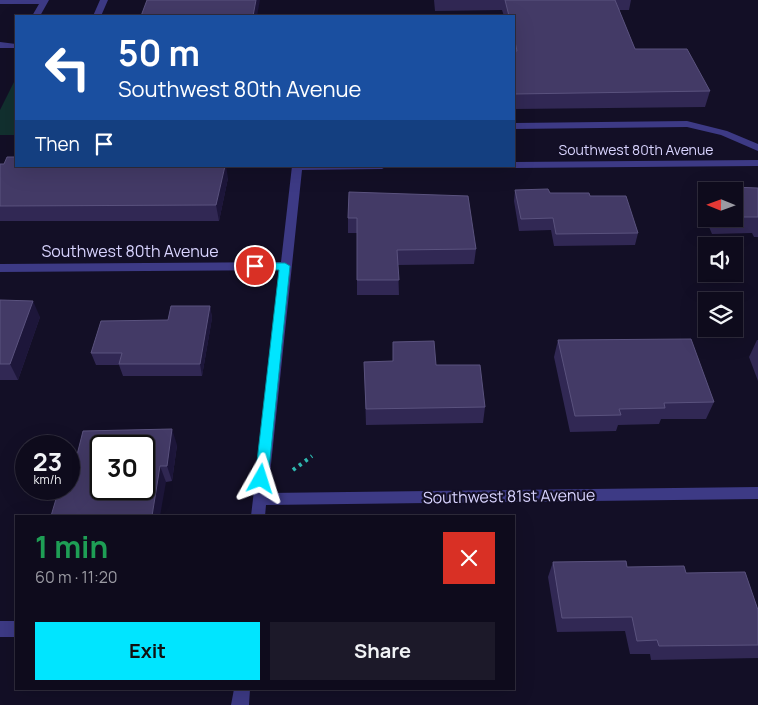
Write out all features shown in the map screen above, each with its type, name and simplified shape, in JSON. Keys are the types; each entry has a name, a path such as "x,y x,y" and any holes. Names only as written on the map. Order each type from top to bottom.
{"street":[{"path":"97,15 104,0"},
{"path":"0,2 44,1 37,15"},
{"path":"0,45 15,46"},
{"path":"515,126 687,124 724,133 758,148"},
{"name":"Southwest 80th Avenue","path":"515,165 758,163"},
{"path":"258,515 297,167"},
{"name":"Southwest 80th Avenue","path":"0,268 285,266"},
{"name":"Southwest 81st Avenue","path":"259,499 758,493"},
{"path":"0,629 15,629"},
{"path":"240,705 242,690"}],"path":[{"path":"293,470 312,456"}],"green space":[{"path":"15,80 15,135 0,135 0,110"}],"building":[{"path":"147,0 256,0 253,15 141,15"},
{"path":"505,0 615,0 635,49 687,49 710,91 515,94 515,51 517,51 515,15 509,15"},
{"path":"7,157 15,157 15,167 225,167 216,205 0,206 0,164 4,164"},
{"path":"743,187 758,188 758,217 743,217"},
{"path":"548,189 550,193 589,193 590,196 626,196 638,233 556,234 553,218 521,219 515,190"},
{"path":"349,192 468,196 476,249 397,250 399,280 357,280 357,218 348,218"},
{"path":"0,300 33,301 10,364 0,364"},
{"path":"171,306 210,306 200,364 119,364 122,353 91,353 101,321 168,320"},
{"path":"691,339 714,402 664,403 665,408 619,409 621,415 575,416 558,340"},
{"path":"434,341 436,365 480,365 485,407 366,409 364,362 393,361 393,342"},
{"path":"172,429 167,466 160,466 155,497 155,435 90,435 90,500 155,500 152,515 51,515 56,500 80,500 80,443 83,431"},
{"path":"626,561 627,567 684,566 686,573 745,572 758,610 758,645 659,646 657,640 637,641 632,617 562,618 553,562"}],"route":[{"path":"255,266 285,266 261,479"}]}
